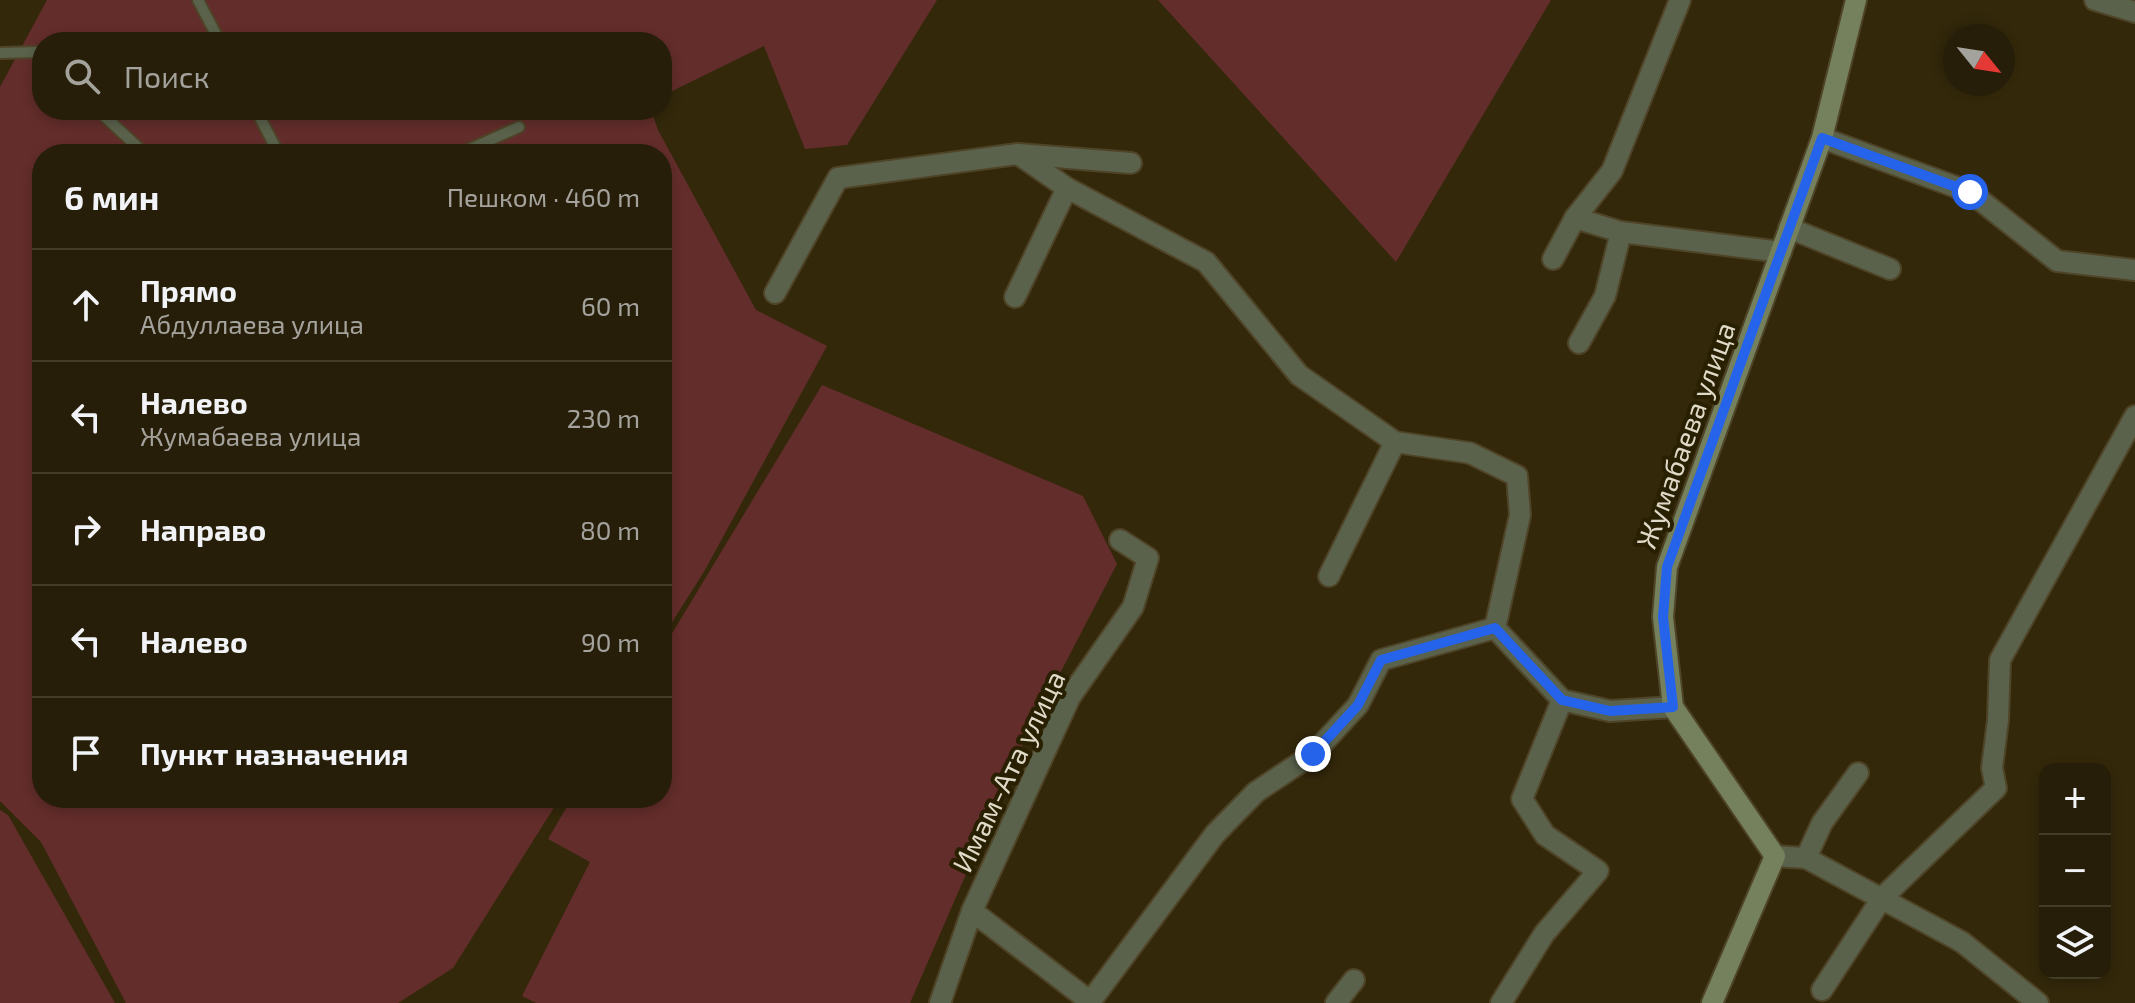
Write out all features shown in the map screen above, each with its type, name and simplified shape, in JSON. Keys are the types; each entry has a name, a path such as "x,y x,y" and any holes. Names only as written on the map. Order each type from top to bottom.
{"street":[{"path":"1553,259 1575,218 1612,171 1680,0"},
{"name":"Жумабаева улица","path":"1775,856 1673,707 1663,617 1667,567 1822,138 1856,0"},
{"path":"2095,0 2135,12"},
{"path":"1822,138 1970,192 2057,261 2135,270"},
{"path":"1018,154 1067,188 1206,262 1299,375 1395,442 1470,453 1517,476 1520,515 1495,628"},
{"path":"775,293 838,178 1018,154 1131,163"},
{"path":"1015,297 1067,188"},
{"path":"1575,218 1621,232 1781,252"},
{"path":"1789,228 1890,269"},
{"path":"1579,343 1605,296 1621,232"},
{"path":"1822,990 1882,898 1996,788 1992,768 1998,720 2000,660 2135,416"},
{"path":"1329,576 1395,442"},
{"name":"Имам-Ата улица","path":"940,1003 972,911 1070,697 1133,607 1148,558 1120,540"},
{"path":"1495,628 1562,700 1610,711 1673,707"},
{"path":"972,911 1091,1002 1215,834 1256,792 1313,754 1358,705 1381,660 1495,628"},
{"path":"1501,1003 1544,934 1598,871 1545,835 1522,799 1562,700"},
{"path":"1806,858 1822,823 1858,773"},
{"path":"1712,1003 1775,856 1806,858 1962,942 2038,1003"},
{"path":"1336,1003 1354,980"}],"lane":[{"path":"198,0 215,32"},
{"path":"0,53 32,52"},
{"path":"109,120 134,144"},
{"path":"261,120 274,144"},
{"path":"481,144 519,127"}],"shaded area":[{"path":"47,0 937,0 847,145 805,149 764,46 672,91 672,32 32,32 32,120 654,120 666,144 32,144 32,808 554,808 453,968 398,1003 126,1003 41,842 0,801 0,87"},
{"path":"1158,0 1551,0 1396,262"},
{"path":"672,156 756,310 827,346 705,570 672,622"},
{"path":"822,385 1083,496 1117,564 1020,750 910,1003 536,1003 522,996 590,862 548,839 566,808 672,808 672,633"},
{"path":"0,810 8,815 115,1003 0,1003"}],"route":[{"path":"1313,754 1358,705 1381,660 1495,628 1562,700 1610,711 1673,707 1663,617 1667,567 1822,138 1970,192"}]}
